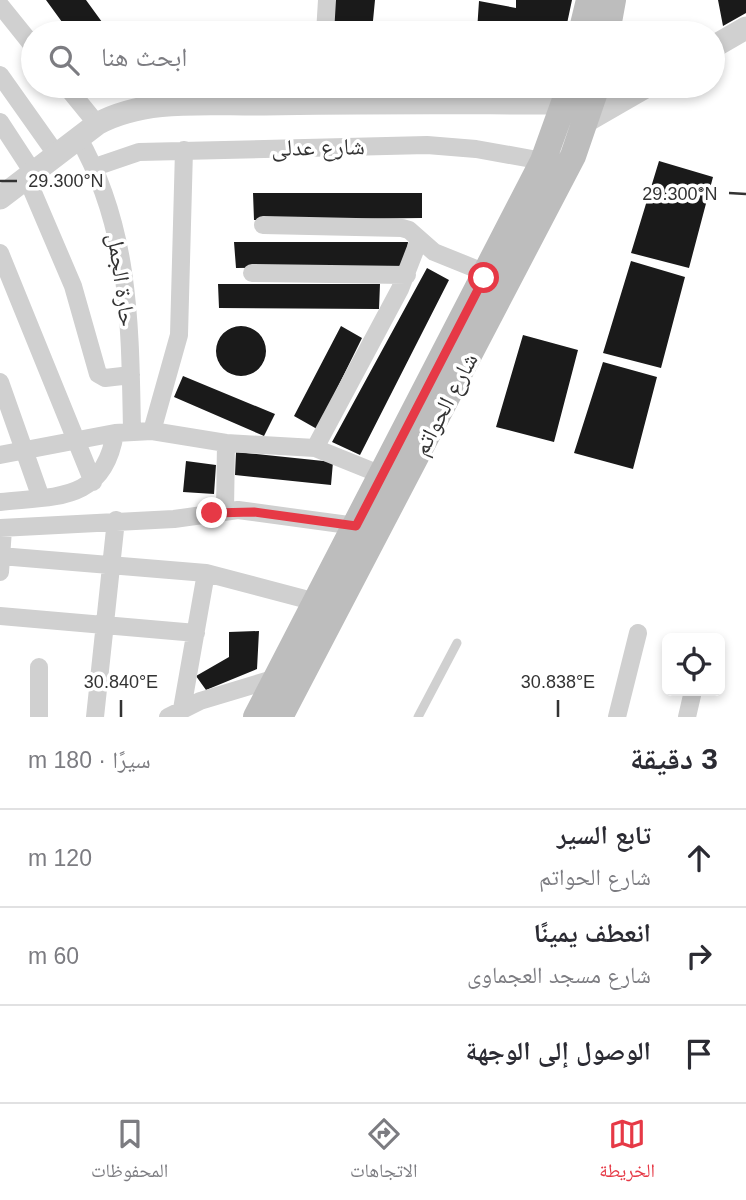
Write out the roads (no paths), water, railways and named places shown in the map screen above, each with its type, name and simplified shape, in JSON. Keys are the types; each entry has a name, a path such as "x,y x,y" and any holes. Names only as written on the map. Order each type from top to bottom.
{"main road":[{"path":"584,21 589,0"},
{"path":"609,21 613,0"},
{"name":"شارع الحواتم","path":"459,352 486,273 543,161 566,98"},
{"name":"شارع الحواتم","path":"280,717 459,352 573,156 594,98"},
{"name":"شارع الحواتم","path":"256,717 382,475 444,381"}],"street":[{"path":"326,21 327,0"},
{"path":"0,5 21,31"},
{"path":"725,40 746,28"},
{"path":"0,75 56,153"},
{"name":"حارة الجمل","path":"72,98 87,131 95,167 115,227 129,317 131,375 123,432"},
{"path":"0,198 56,153 114,115 143,107 266,98"},
{"path":"588,120 626,98"},
{"path":"0,122 29,174 73,286 98,374 105,378 131,375"},
{"name":"شارع عدلى","path":"95,167 130,154 184,149 427,145 476,149 543,161"},
{"path":"152,432 179,335 184,149"},
{"path":"263,225 401,228 434,252 486,273"},
{"path":"315,448 407,275 419,240"},
{"path":"0,253 93,482"},
{"path":"252,273 407,275"},
{"path":"0,382 41,498"},
{"path":"0,502 75,492 93,482 123,432"},
{"path":"0,455 123,432 152,432 226,443 315,448 382,475"},
{"path":"225,511 226,443"},
{"path":"316,602 206,573 111,563 0,561 1,528 174,519 225,511 356,526"},
{"path":"95,717 116,520"},
{"path":"175,713 195,633 206,573"},
{"path":"0,616 195,633"},
{"path":"617,717 638,633"},
{"path":"39,667 39,717"},
{"path":"175,713 276,678"},
{"path":"687,717 692,696"}],"lane":[{"path":"418,717 457,643"}]}
